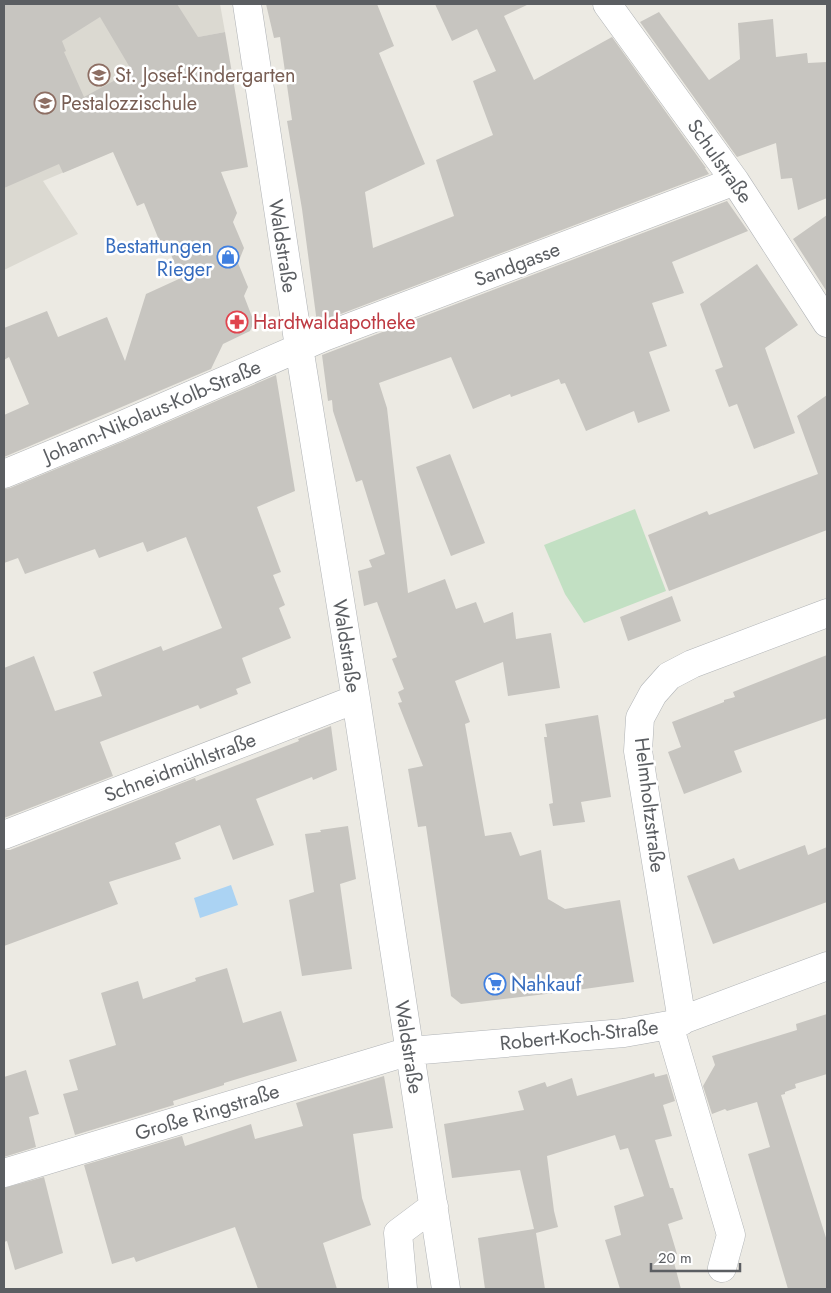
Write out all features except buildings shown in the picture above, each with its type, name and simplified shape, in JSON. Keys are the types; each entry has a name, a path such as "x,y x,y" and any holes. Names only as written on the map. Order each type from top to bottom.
{"street":[{"name":"Waldstraße","path":"247,4 446,1289"},
{"name":"Schulstraße","path":"607,4 735,181 827,323"},
{"name":"Sandgasse","path":"299,347 735,181"},
{"name":"Johann-Nikolaus-Kolb-Straße","path":"4,474 128,423 299,347"},
{"name":"Helmholtzstraße","path":"722,1268 731,1235 676,1023 638,752 640,718 653,694 669,676 692,664 827,613"},
{"name":"Schneidmühlstraße","path":"4,835 356,699"},
{"name":"Robert-Koch-Straße","path":"410,1051 624,1033 676,1023 827,966"},
{"name":"Große Ringstraße","path":"4,1173 410,1051"},
{"path":"402,1289 398,1233 434,1206"}],"shaded area":[{"name":"Pestalozzischule","path":"4,4 220,4 225,32 188,39 117,79 132,111 128,145 43,181 78,234 4,270"}],"green space":[{"path":"635,509 666,591 584,623 565,594 544,545"}],"water":[{"path":"231,885 238,905 200,918 194,898"}],"place":[{"name":"St. Josef-Kindergarten","path":"99,75"},
{"name":"Pestalozzischule","path":"45,103"},
{"name":"Bestattungen Rieger","path":"228,257"},
{"name":"Hardtwaldapotheke","path":"237,322"},
{"name":"Nahkauf","path":"495,984"}]}
